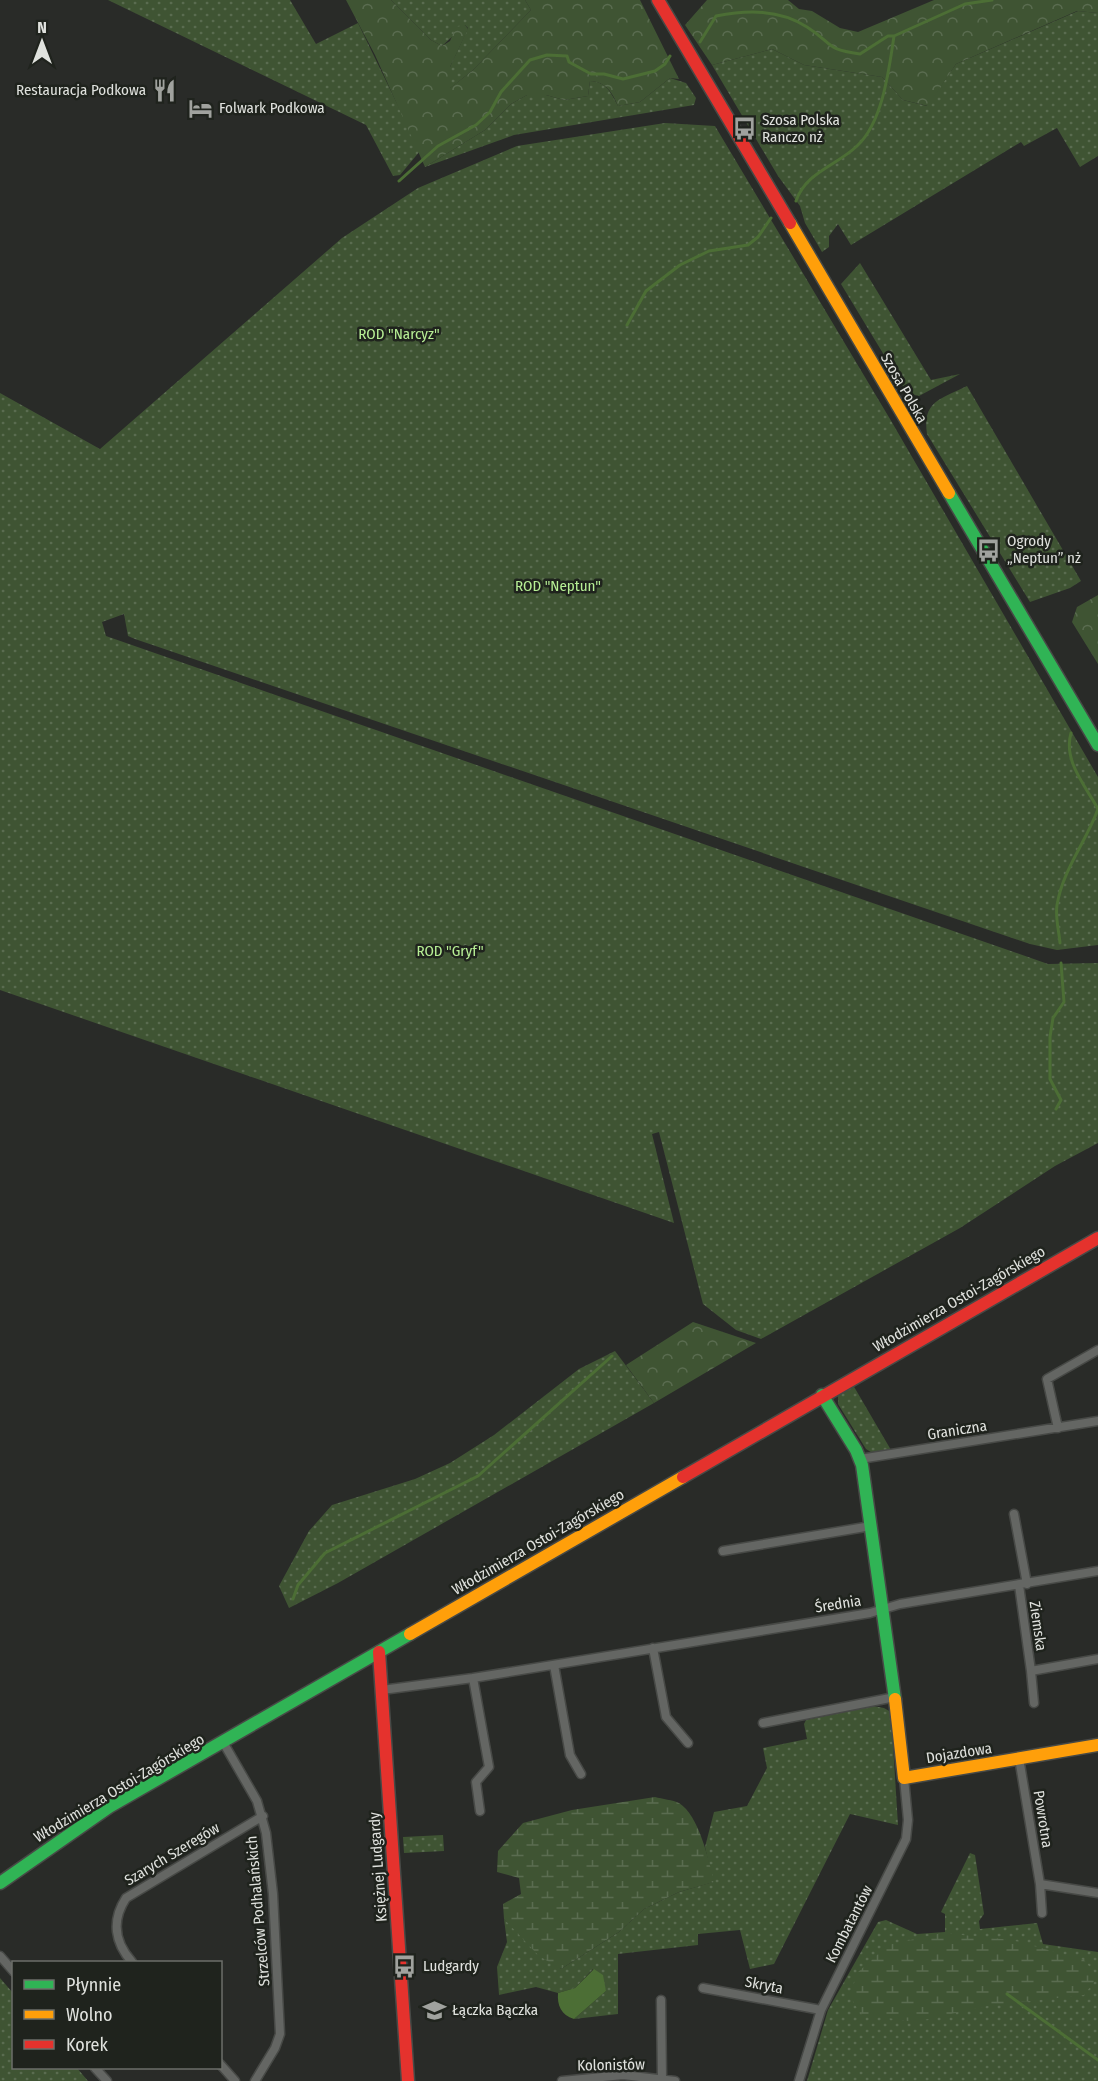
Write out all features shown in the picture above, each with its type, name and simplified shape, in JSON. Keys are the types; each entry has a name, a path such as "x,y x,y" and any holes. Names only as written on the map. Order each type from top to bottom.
{"street":[{"name":"Szosa Polska","path":"658,0 1098,745"},
{"name":"Włodzimierza Ostoi-Zagórskiego","path":"0,1883 79,1826 822,1395 1098,1238"},
{"path":"1058,1428 1047,1379 1098,1350"},
{"path":"822,1395 860,1459 884,1609 904,1778"},
{"name":"Graniczna","path":"860,1459 1098,1421"},
{"path":"1014,1514 1023,1585"},
{"path":"723,1551 871,1526"},
{"name":"Średnia","path":"382,1690 554,1665 1098,1571"},
{"name":"Ziemska","path":"1023,1585 1034,1703"},
{"path":"653,1648 666,1717 688,1743"},
{"name":"Księżnej Ludgardy","path":"380,1652 408,2081"},
{"name":"Ziemska","path":"1030,1671 1098,1659"},
{"path":"554,1665 570,1755 581,1774"},
{"path":"472,1678 489,1767 476,1782 480,1811"},
{"path":"763,1723 895,1697"},
{"name":"Strzelców Podhalańskich","path":"223,1742 250,1788 262,1816 273,1894 280,2026 275,2048 255,2081"},
{"name":"Dojazdowa","path":"904,1778 1098,1745"},
{"name":"Powrotna","path":"1019,1758 1040,1884 1042,1913"},
{"name":"Kombatantów","path":"799,2081 820,2010 906,1839 908,1820 904,1778"},
{"name":"Szarych Szeregów","path":"131,1961 120,1947 116,1934 118,1916 126,1898 262,1816"},
{"path":"1040,1884 1098,1893"},
{"path":"0,1956 12,1970"},
{"name":"Skryta","path":"703,1988 820,2010"},
{"name":"Kolonistów","path":"661,2000 662,2079"},
{"path":"222,2066 235,2081"},
{"path":"97,2069 107,2081"},
{"name":"Kolonistów","path":"562,2081 623,2078 675,2081"}],"green space":[{"path":"108,0 290,0 316,44 358,23 420,151 400,175 393,176 366,125"},
{"path":"346,0 391,0 431,40 442,46 450,41 456,27 465,25 468,29 450,67 450,88 472,71 531,10 525,0 640,0 679,79 670,78 640,102 618,106 608,89 600,83 590,81 588,96 564,100 546,95 527,95 511,104 485,130 425,167 375,55"},
{"path":"391,0 525,0 531,10 472,71 449,89 450,67 468,28 465,25 442,46 431,40"},
{"path":"707,0 788,0 799,9 812,11 840,28 858,32 934,0 1098,0 1098,13 1077,11 956,64 928,106 903,100 882,77 804,65 772,49 712,65 685,25"},
{"path":"1078,11 1098,13 1098,156 1080,167 1057,128 1024,146 1021,142 851,245 838,224 829,236 829,247 822,252 805,223 800,206 778,176 712,65 772,49 804,65 882,77 903,100 927,106 956,64"},
{"path":"670,78 686,83 696,98 694,105 514,135 425,167 485,130 511,104 527,95 546,95 564,100 588,96 590,81 604,86 618,106 640,102"},
{"path":"665,123 715,126 890,419 1098,777 1098,945 1057,950 1030,944 135,639 128,636 124,614 102,622 106,636 1048,964 1098,963 1098,1143 1055,1166 960,1228 761,1339 736,1330 703,1304 659,1132 652,1134 674,1223 0,990 0,393 100,449 342,238 418,188 517,146"},
{"path":"860,263 931,380 960,374 919,396 907,393 841,284"},
{"path":"967,386 1081,581 1070,588 1030,602 927,434 927,414 935,402"},
{"path":"1098,595 1098,664 1072,622 1077,607"},
{"path":"693,1322 756,1343 654,1403 626,1365"},
{"path":"615,1351 654,1403 338,1583 289,1608 279,1586 309,1531 332,1505 415,1479 450,1463 494,1435 579,1369"},
{"path":"853,1385 891,1450 871,1452 866,1449 838,1404 838,1395"},
{"path":"873,1706 891,1712 898,1825 850,1814 774,1964 750,1969 740,1930 698,1934 698,1945 618,1954 618,2014 574,2019 606,1991 593,1969 575,1988 558,1993 536,1987 499,1995 497,1967 507,1942 504,1919 561,1969 619,1932 644,1909 679,1892 713,1882 705,1847 714,1812 747,1806 767,1768 763,1748 807,1739 804,1724 806,1720"},
{"path":"655,1797 679,1803 692,1817 702,1839 714,1882 679,1892 644,1909 619,1932 561,1969 539,1956 504,1919 503,1904 521,1894 519,1878 497,1872 498,1851 523,1823 572,1810"},
{"path":"443,1835 444,1851 404,1853 403,1837"},
{"path":"970,1853 975,1855 984,1914 979,1921 980,1929 1037,1923 1043,1944 1098,1952 1098,2081 807,2081 828,2010 878,1922 886,1920 917,1934 945,1932 945,1914 941,1912"},
{"path":"942,1933 1012,1940 1084,1960 1098,1977 1084,1995 987,2006 915,2022 861,2014 850,1997 857,1973 888,1945"},
{"path":"0,1978 12,1992 12,2069 78,2069 88,2081 0,2081"}],"shaded area":[{"path":"594,1969 603,1975 606,1991 574,2019 566,2015 558,2002 558,1993 575,1988"}],"waterway":[{"path":"700,42 716,16 763,12 796,21 835,48 860,54 888,36 894,36 965,4 992,0"},
{"path":"796,201 814,176 849,153 866,136 879,109 894,36"},
{"path":"399,181 438,146 476,125 490,112 501,92 530,60 547,55 567,56 569,62 591,74 604,74 623,79 655,71 665,64 670,56"},
{"path":"627,325 646,291 680,265 709,251 748,245 758,237 771,218"},
{"path":"1060,943 1056,914 1060,892 1069,868 1098,809 1073,763 1069,743 1071,733"},
{"path":"1056,1109 1061,1100 1050,1079 1050,1037 1053,1018 1064,1002 1061,963"},
{"path":"293,1599 298,1585 325,1553 478,1476 612,1356"},
{"path":"1007,1994 1098,2060"}],"traffic: fast":[{"path":"949,493 1098,745"},
{"path":"822,1395 856,1450 862,1465 895,1699"},
{"path":"0,1883 109,1807 410,1634"}],"traffic: slow":[{"path":"790,223 949,493"},
{"path":"410,1634 683,1477"},
{"path":"895,1699 904,1778 1098,1745"}],"traffic: jam":[{"path":"658,0 790,223"},
{"path":"683,1477 1098,1238"},
{"path":"379,1652 408,2081"}],"place":[{"name":"Restauracja Podkowa","path":"164,90"},
{"name":"Folwark Podkowa","path":"201,108"},
{"name":"Szosa Polska Ranczo nż","path":"744,129"},
{"name":"Ogrody „Neptun” nż","path":"989,550"},
{"name":"Ludgardy","path":"405,1966"},
{"name":"Łączka Bączka","path":"434,2010"}],"park label":[{"name":"ROD \"Narcyz\"","path":"399,334"},
{"name":"ROD \"Neptun\"","path":"558,586"},
{"name":"ROD \"Gryf\"","path":"450,951"}]}
